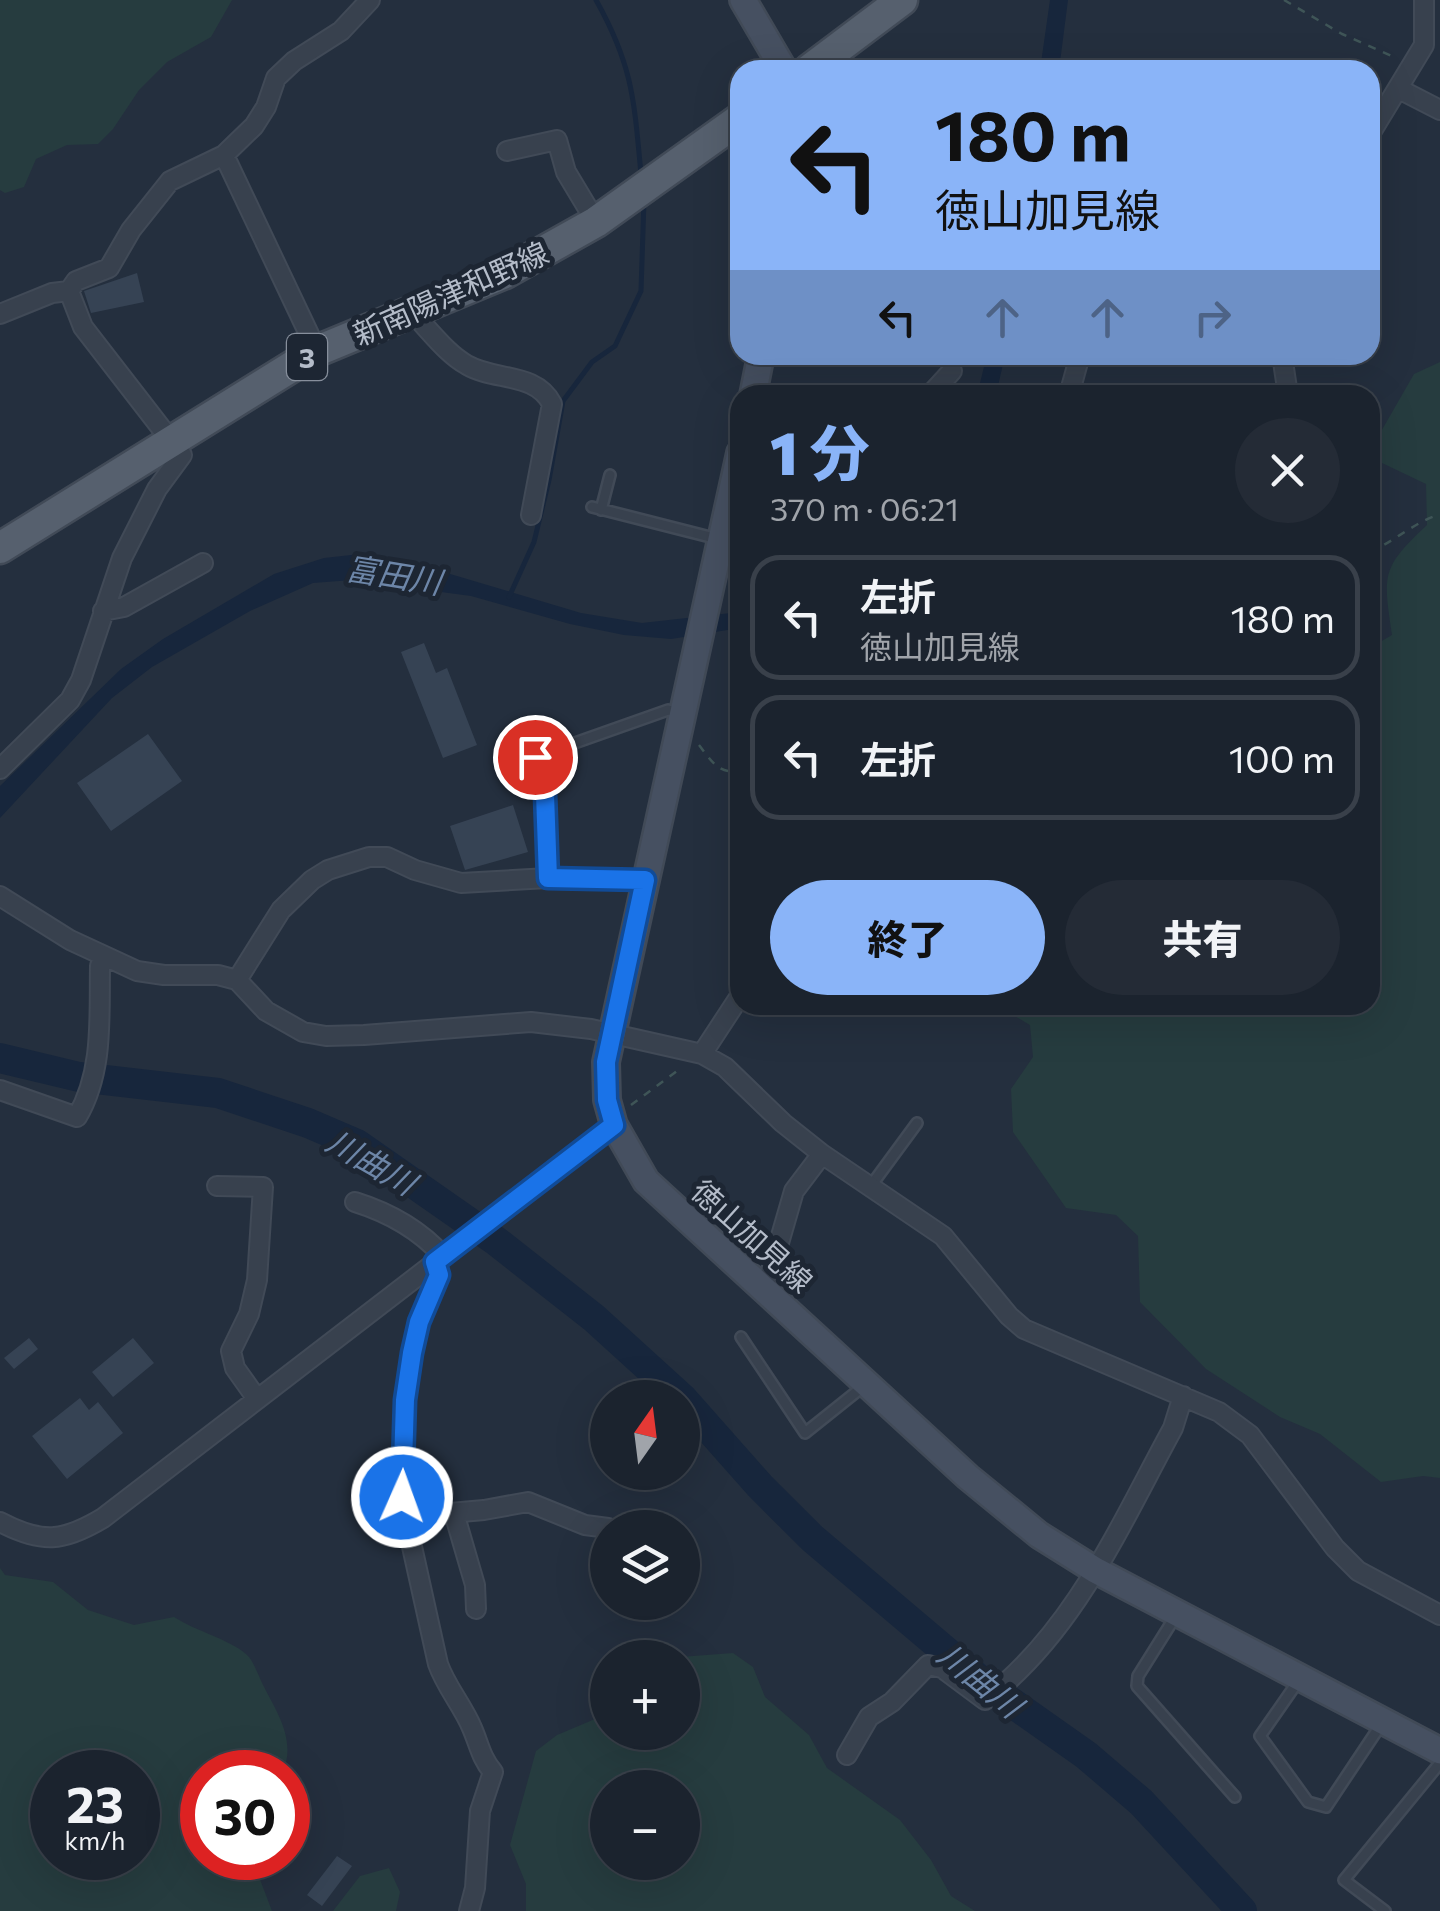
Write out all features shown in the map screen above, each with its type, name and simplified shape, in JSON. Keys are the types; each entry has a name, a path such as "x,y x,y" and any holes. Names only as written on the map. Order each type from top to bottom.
{"main road":[{"path":"822,60 902,0"},
{"name":"新南陽津和野線","path":"0,548 318,351 505,273 596,222 730,126"}],"street":[{"path":"69,292 76,281 109,268 170,181 224,155 254,126 276,78 294,61 341,31 370,0"},
{"path":"743,0 778,60"},
{"path":"1380,119 1424,44 1424,0"},
{"path":"1399,90 1440,110"},
{"path":"506,151 556,140 566,172 596,222"},
{"path":"224,155 318,351"},
{"path":"0,314 52,293 69,292"},
{"path":"0,770 70,700 81,680 122,558 157,489 182,456 83,327 69,292"},
{"path":"416,312 420,321 467,366 533,385 547,394 552,404 531,515"},
{"path":"939,385 952,370"},
{"name":"徳山加見線","path":"730,499 606,1062 607,1100 614,1125 646,1181 968,1477 1040,1535 1095,1570 1440,1751"},
{"path":"103,612 124,607 204,562"},
{"path":"237,980 281,910 312,880 328,870 369,857 387,857 460,883 548,878 645,880"},
{"path":"0,896 104,958 138,971 164,976 218,975 237,980 266,1010 303,1032 326,1036 531,1022 612,1033 702,1054 724,1067 822,1154 943,1236 1024,1330 1219,1412 1250,1435 1334,1548 1358,1571 1440,1615"},
{"path":"0,1090 77,1117 88,1098 98,1053 100,966 104,958"},
{"path":"702,1054 730,1011"},
{"path":"0,1522 20,1532 64,1538 103,1518 614,1125"},
{"path":"763,1286 794,1192 822,1154"},
{"path":"217,1186 263,1187 257,1280 249,1314 231,1351 234,1368 256,1399"},
{"path":"355,1202 418,1232 439,1259 439,1275 419,1322 405,1400 402,1497 438,1664 472,1727 480,1754 493,1772 480,1811 475,1888 469,1911"},
{"path":"847,1755 869,1717 892,1702 928,1664 942,1668 985,1700 1007,1684 1053,1634 1095,1570 1173,1428 1182,1396"},
{"path":"404,1516 528,1502 590,1526"},
{"path":"454,1512 475,1585 476,1609"}],"lane":[{"path":"610,475 597,508 721,540"},
{"path":"548,878 545,794 535,757 668,710 680,720"},
{"path":"870,1187 917,1123"},
{"path":"741,1338 805,1432 867,1384"},
{"path":"1178,1613 1138,1676 1137,1686 1235,1797"},
{"path":"1300,1678 1260,1736 1308,1802 1326,1807 1384,1721"},
{"path":"1385,1911 1344,1880 1440,1763"}],"path":[{"path":"1284,0 1342,34 1413,66"},
{"path":"1380,548 1412,524 1440,514"},
{"path":"680,720 720,770 730,772"},
{"path":"614,1125 620,1113 702,1054"}],"green space":[{"path":"0,0 232,0 211,37 167,62 139,90 98,144 67,145 36,159 24,187 5,193 0,190"},
{"path":"1440,362 1440,1478 1423,1476 1381,1482 1320,1434 1280,1417 1206,1369 1140,1302 1138,1236 1116,1215 1066,1208 1013,1132 1011,1089 1033,1057 1030,1025 1013,1015 1380,1015 1380,642 1392,635 1387,585 1393,563 1427,525 1426,484 1382,463 1380,433 1414,374"},
{"path":"0,1568 5,1575 53,1582 88,1610 134,1625 174,1617 249,1657 284,1727 287,1750 180,1750 180,1880 260,1880 272,1911 0,1911"},
{"path":"733,1653 753,1667 765,1697 809,1735 827,1768 900,1820 931,1860 951,1896 975,1911 526,1911 526,1884 510,1845 536,1751 557,1735 590,1721 590,1750 700,1750 700,1655"},
{"path":"389,1868 400,1892 396,1911 333,1911 360,1876"}],"water":[{"path":"1050,0 1068,0 1060,60 1041,60"},
{"path":"984,365 1003,365 998,385 980,385"},
{"name":"富田川","path":"360,554 420,565 581,613 642,623 730,613 730,630 671,639 624,635 471,596 352,580 313,583 250,611 152,667 112,698 0,818 0,786 121,669 163,639 274,574 324,558"},
{"path":"0,1050 82,1067 77,1082 0,1068"}],"building":[{"path":"137,273 144,302 91,313 84,291"},
{"path":"424,643 436,673 447,668 477,745 443,758 401,652"},
{"path":"148,734 182,781 111,831 77,783"},
{"path":"513,805 528,852 465,870 450,826"},
{"path":"29,1338 38,1349 14,1369 4,1358"},
{"path":"133,1338 154,1363 113,1397 92,1372"},
{"path":"80,1398 89,1410 98,1402 123,1433 67,1479 32,1436"},
{"path":"337,1856 352,1866 322,1906 307,1895"}],"waterway":[{"path":"596,0 618,45 630,84 641,174"},
{"path":"509,597 534,542 563,401 592,362 615,346 641,291 644,200"},
{"name":"川曲川","path":"0,1058 79,1077 218,1093 357,1144 496,1241 594,1318 662,1380"},
{"name":"川曲川","path":"700,1418 812,1538 981,1681 1086,1755 1141,1802 1242,1911"}],"route":[{"path":"402,1497 405,1400 419,1322 439,1275 435,1262 614,1125 607,1100 606,1062 645,880 548,878 545,794 535,757"}]}
